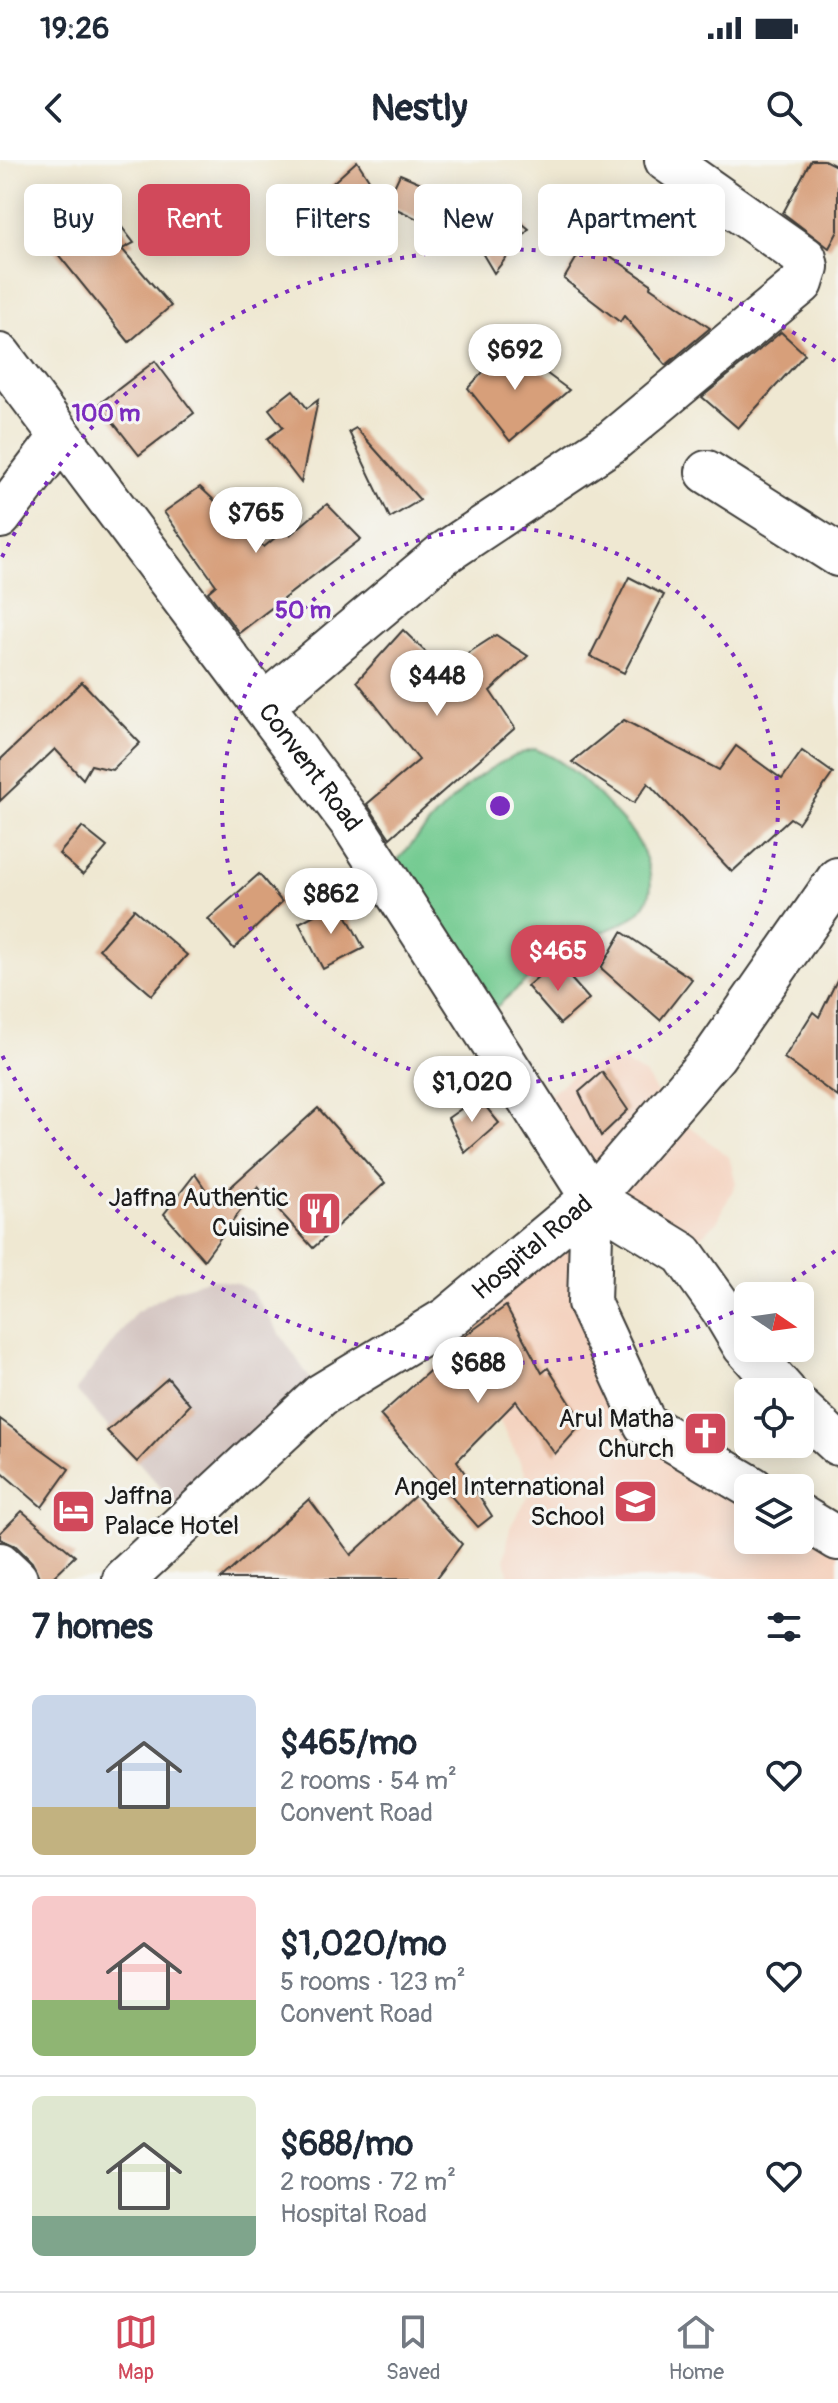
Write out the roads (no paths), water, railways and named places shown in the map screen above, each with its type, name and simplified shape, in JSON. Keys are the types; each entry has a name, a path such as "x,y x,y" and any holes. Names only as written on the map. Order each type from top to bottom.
{"street":[{"path":"263,705 443,554 610,443 802,283 807,267 805,258 666,160"},
{"name":"Convent Road","path":"0,355 353,825 592,1198"},
{"path":"0,517 61,437"},
{"path":"707,472 838,555"},
{"name":"Hospital Road","path":"124,1579 321,1395 448,1318 592,1198 715,1055 838,879"},
{"path":"734,1477 645,1424 589,1303 592,1198 683,1254 744,1346 773,1378"},
{"path":"814,1422 838,1444"},
{"path":"814,1524 838,1539"},
{"path":"0,1564 16,1579"}],"place":[{"name":"Jaffna Authentic Cuisine","path":"320,1213"},
{"name":"Arul Matha Church","path":"705,1434"},
{"name":"Angel International School","path":"636,1502"},
{"name":"Jaffna Palace Hotel","path":"73,1511"}]}
